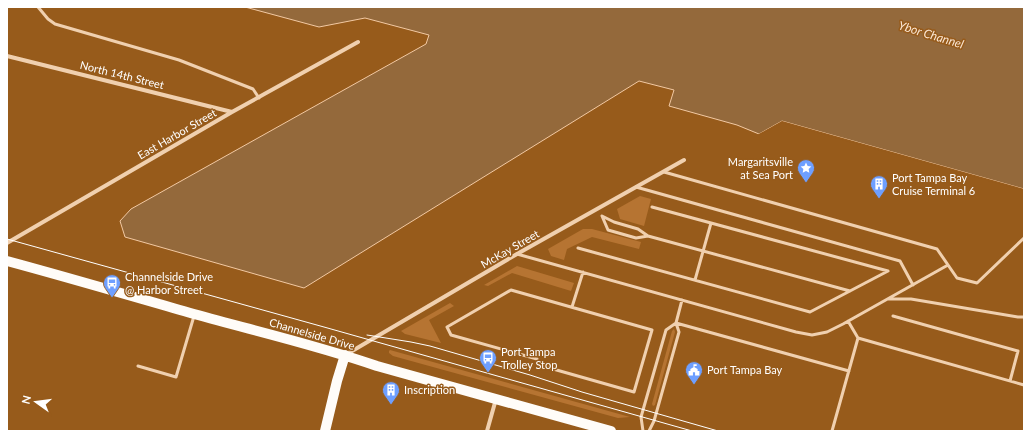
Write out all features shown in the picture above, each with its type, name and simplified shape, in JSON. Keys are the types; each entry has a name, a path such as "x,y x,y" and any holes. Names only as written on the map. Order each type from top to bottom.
{"main road":[{"name":"Channelside Drive","path":"7,261 611,431"},
{"path":"325,431 345,355"}],"street":[{"name":"East Harbor Street","path":"7,243 232,112 358,42"},
{"name":"North 14th Street","path":"7,56 232,112"},
{"name":"McKay Street","path":"345,355 517,254 684,160"},
{"path":"487,431 496,399"}],"lane":[{"path":"38,7 48,19 55,24 179,60 253,89 259,98"},
{"path":"664,172 937,249 957,278 977,283 1024,238"},
{"path":"636,187 900,261 913,284"},
{"path":"578,248 810,312 888,271 652,207"},
{"path":"598,209 608,230 636,238 648,236"},
{"path":"602,216 614,222 638,229 648,236 850,291"},
{"path":"695,280 711,223"},
{"path":"517,254 796,332 812,335 827,332 948,265"},
{"path":"572,308 582,272"},
{"path":"537,359 451,336 447,327 511,290 652,330 634,392 546,367"},
{"path":"887,299 911,299 1018,317 1024,316"},
{"path":"649,431 654,420 679,332 676,323 682,300"},
{"path":"138,366 176,377 194,314"},
{"path":"892,316 1018,351 1010,381"},
{"path":"848,321 858,338 1024,384"},
{"path":"676,323 849,371"},
{"path":"643,431 641,417 666,330 676,323"},
{"path":"832,431 858,338"}],"shaded area":[{"path":"640,196 651,199 644,226 620,219 617,209"},
{"path":"583,229 592,229 641,242 639,249 592,237 567,249 564,260 551,256 548,249"},
{"path":"517,266 574,283 571,291 512,273 488,286 484,285"},
{"path":"450,303 454,306 429,320 441,343 405,334 401,331"},
{"path":"674,329 675,332 655,405 653,406 652,404 672,331"},
{"path":"390,350 630,417 618,418 393,356 389,353"}],"water":[{"name":"Ybor Channel","path":"245,7 1024,7 1024,189 782,121 759,134 737,125 669,106 674,90 639,81 304,288 125,237 120,221 131,209 426,44 429,35 365,18 319,27"}],"pier":[{"path":"782,121 1024,189 1024,191 782,123 760,135 757,135"}],"tram line":[{"path":"7,239 692,431"},
{"path":"367,335 430,346 718,431"}],"place":[{"name":"Margaritsville at Sea Port","path":"806,183"},
{"name":"Port Tampa Bay Cruise Terminal 6","path":"879,199"},
{"name":"Channelside Drive @ Harbor Street","path":"112,298"},
{"name":"Port Tampa Trolley Stop","path":"488,373"},
{"name":"Port Tampa Bay","path":"694,385"},
{"name":"Inscription","path":"391,405"}]}
